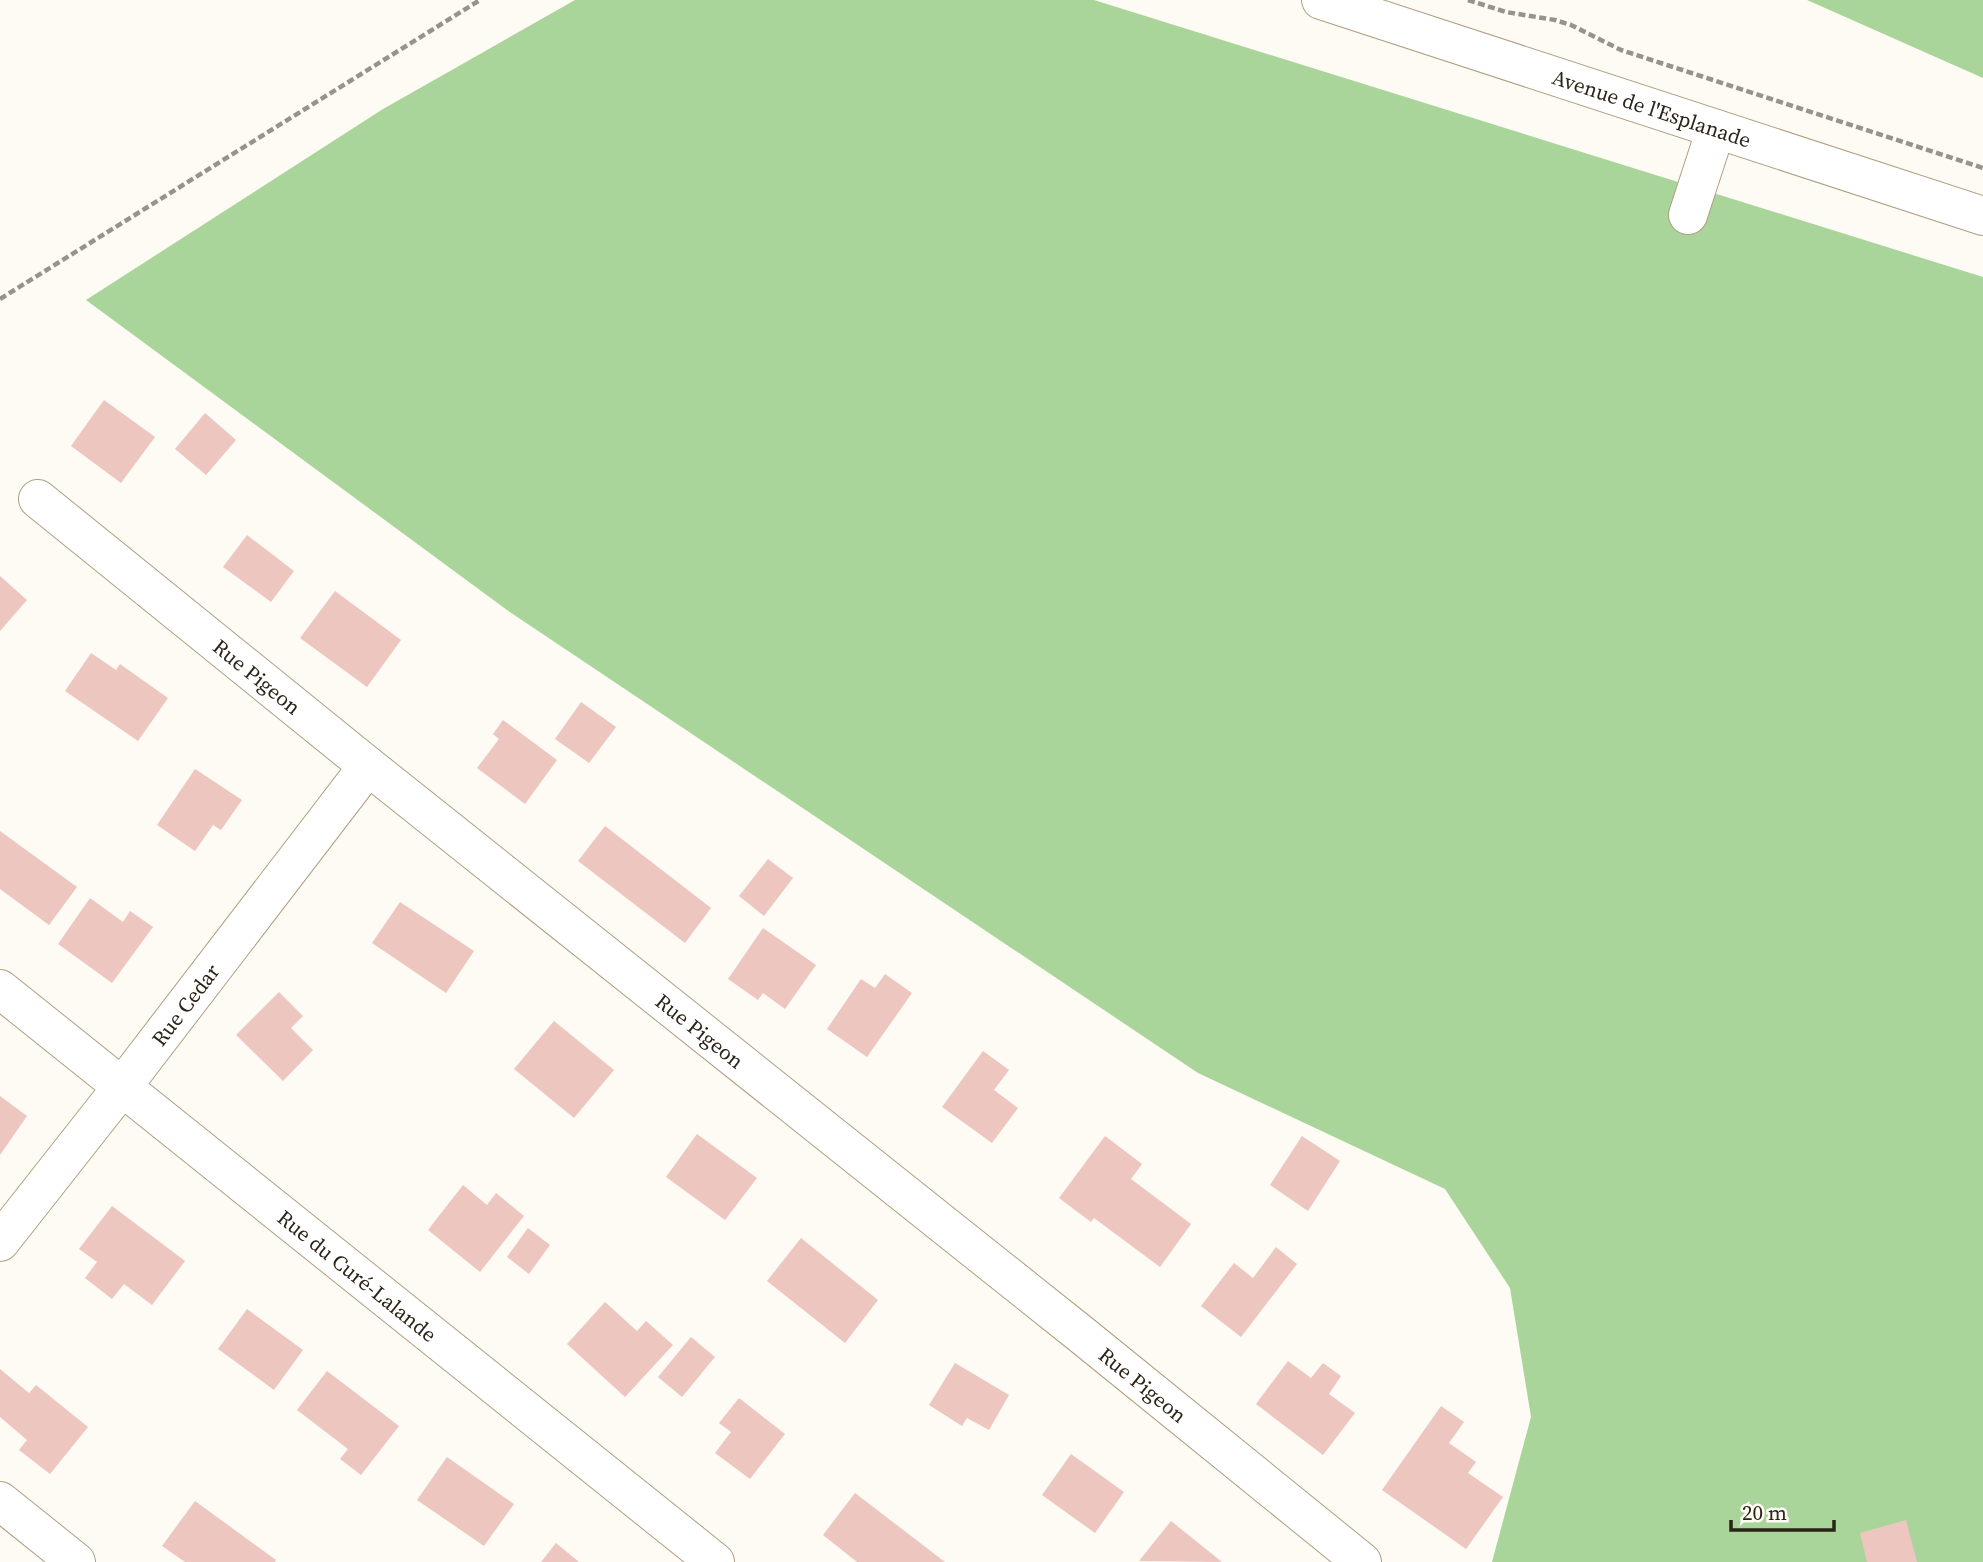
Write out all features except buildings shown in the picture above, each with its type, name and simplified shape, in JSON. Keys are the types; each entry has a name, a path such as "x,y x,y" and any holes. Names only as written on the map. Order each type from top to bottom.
{"street":[{"name":"Avenue de l'Esplanade","path":"1321,0 1983,216"},
{"path":"1688,215 1716,129"},
{"name":"Rue Pigeon","path":"38,499 1362,1562"},
{"name":"Rue Cedar","path":"0,1242 368,766"},
{"name":"Rue du Curé-Lalande","path":"0,989 715,1562"},
{"path":"0,1501 76,1562"}],"path":[{"path":"0,299 480,0"},
{"path":"1468,0 1506,12 1571,25 1622,50 1983,168"}],"green space":[{"path":"575,0 1094,0 1983,277 1983,1562 1492,1562 1531,1417 1510,1288 1445,1189 1198,1073 507,610 86,300 383,109"},
{"path":"1807,0 1983,0 1983,78"}]}
